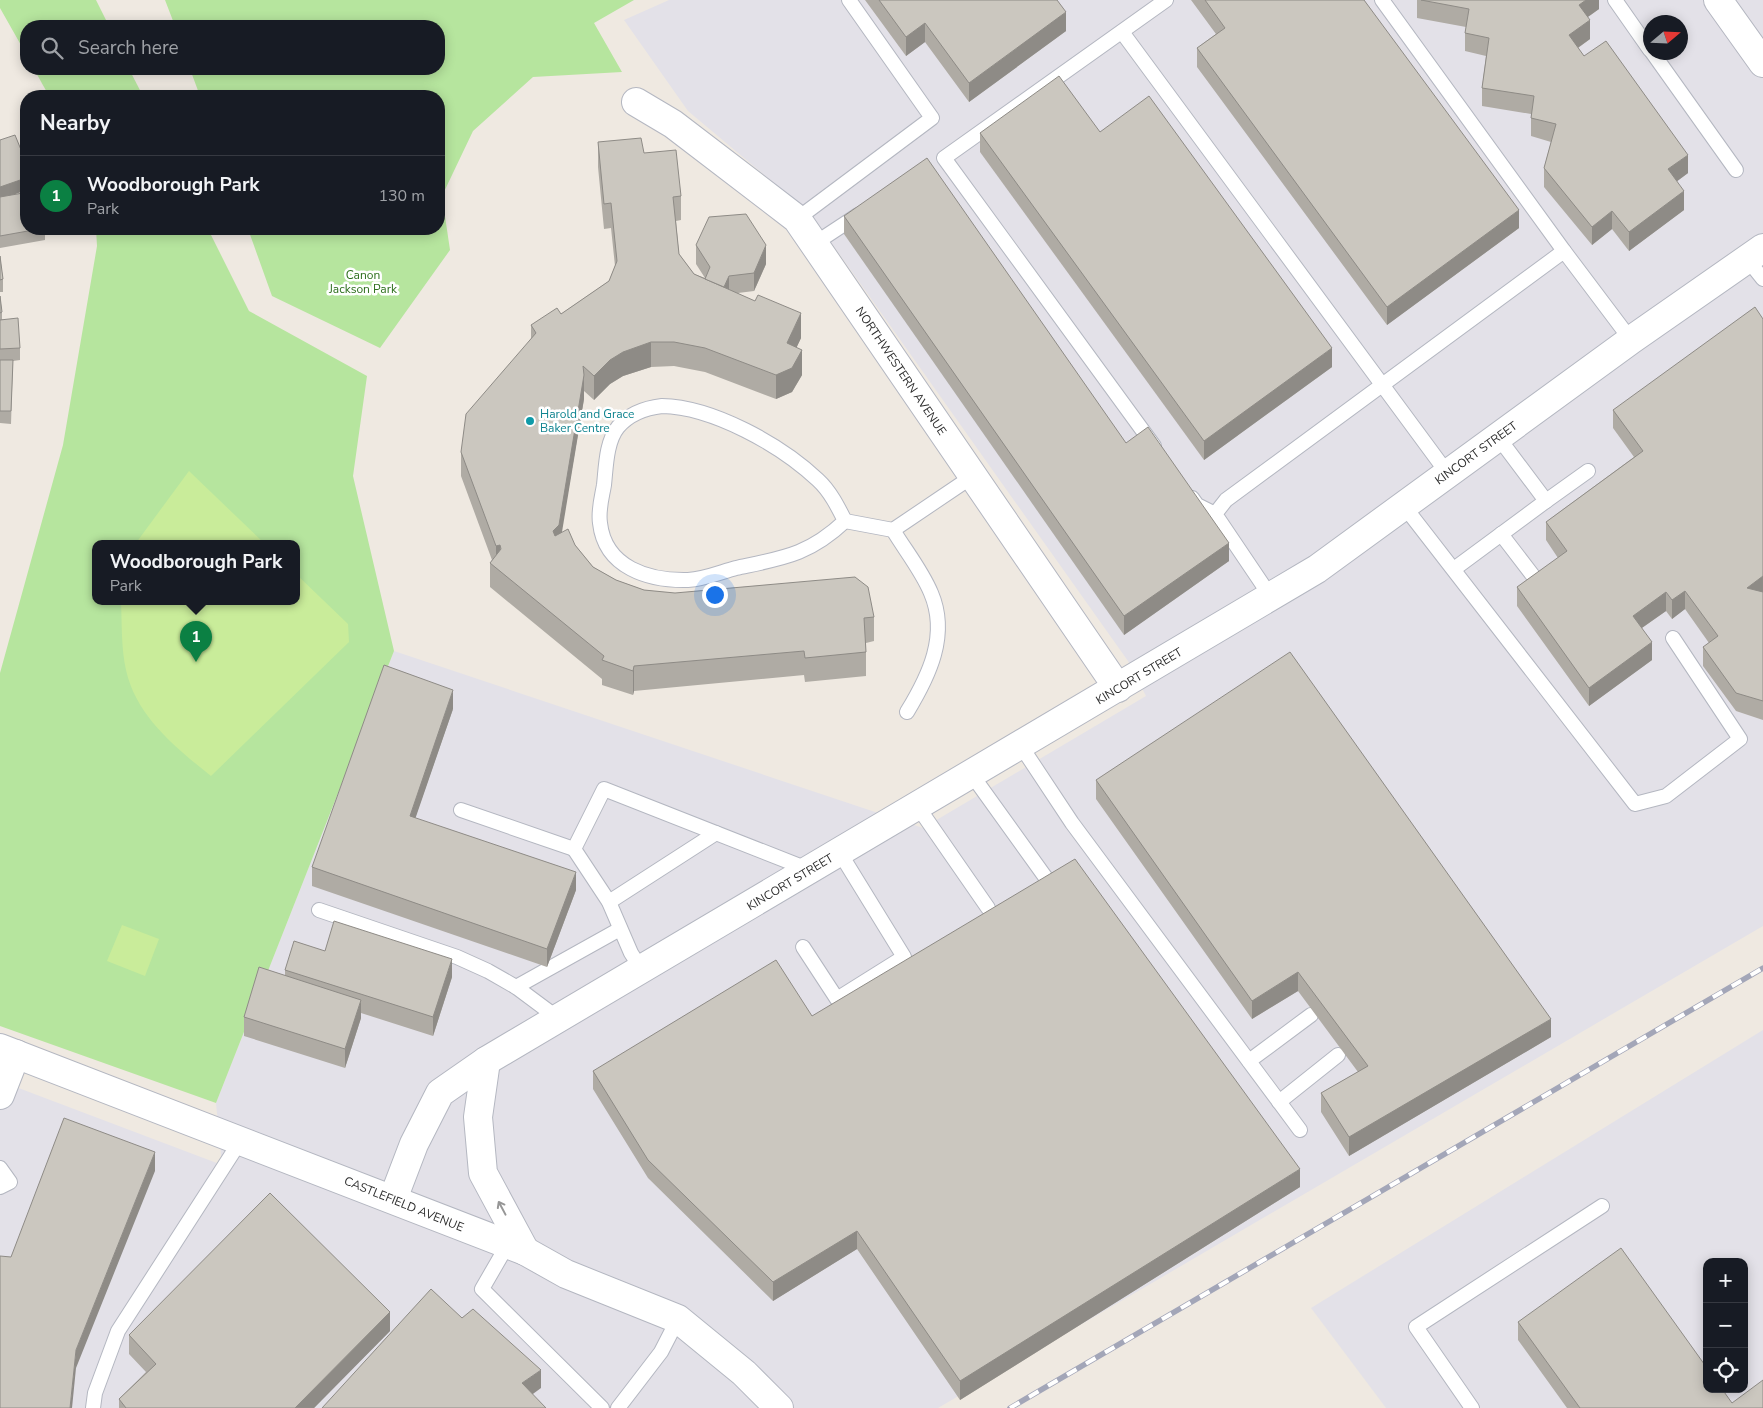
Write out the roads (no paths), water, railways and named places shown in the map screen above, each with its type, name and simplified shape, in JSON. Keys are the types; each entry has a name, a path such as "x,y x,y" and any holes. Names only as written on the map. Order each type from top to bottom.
{"street":[{"path":"1718,0 1763,63"},
{"name":"NORTHWESTERN AVENUE","path":"636,102 673,124 798,219 1118,688"},
{"name":"KINCORT STREET","path":"392,1199 414,1144 440,1093 486,1061 918,807 1317,569 1631,340 1758,262"},
{"path":"0,1095 8,1051"},
{"name":"CASTLEFIELD AVENUE","path":"8,1051 517,1248 566,1274 678,1319 744,1373 779,1408"},
{"path":"486,1061 478,1117 483,1173 517,1248"}],"lane":[{"path":"798,219 932,118 849,0"},
{"path":"1162,457 940,160 1166,0"},
{"path":"1382,0 1631,340"},
{"path":"1615,0 1643,39"},
{"path":"1122,32 1448,474"},
{"path":"1658,60 1736,170"},
{"path":"814,244 871,206"},
{"path":"1215,514 1226,500 1564,251"},
{"path":"662,406 680,407 694,411 753,434 797,463 819,481 834,500 845,521 829,537 810,549 775,560 689,580 644,576 620,562 608,548 601,531 600,512 610,447 617,428 637,412 662,406"},
{"path":"1498,437 1546,501"},
{"path":"1454,570 1588,471"},
{"path":"845,521 893,530 973,476"},
{"path":"1185,489 1197,505 1215,514 1271,597"},
{"path":"1404,506 1635,804 1666,796 1740,739 1673,638"},
{"path":"893,530 931,592 936,620 936,644 932,665 907,712"},
{"path":"1501,534 1534,577"},
{"path":"1021,746 1072,823 1300,1130"},
{"path":"972,775 1046,878"},
{"path":"574,849 604,789 810,870"},
{"path":"918,807 988,908"},
{"path":"461,810 574,849 608,902 642,970"},
{"path":"608,902 716,833"},
{"path":"803,947 837,998 904,957 840,853"},
{"path":"319,910 457,957 488,971 516,987 558,1019"},
{"path":"516,987 620,929"},
{"path":"1249,1061 1311,1015"},
{"path":"1279,1102 1338,1055"},
{"path":"93,1408 95,1393 118,1331 241,1140"},
{"path":"0,1168 10,1182 0,1187"},
{"path":"1472,1408 1416,1327 1602,1206"},
{"path":"517,1248 482,1289 602,1408"},
{"path":"618,1408 661,1352 678,1319"}],"railway":[{"path":"1010,1408 1763,968"}],"place":[{"name":"Harold and Grace Baker Centre","path":"530,421"},
{"name":"Woodborough Park","path":"196,662"}],"park label":[{"name":"Canon Jackson Park","path":"363,282"}]}
